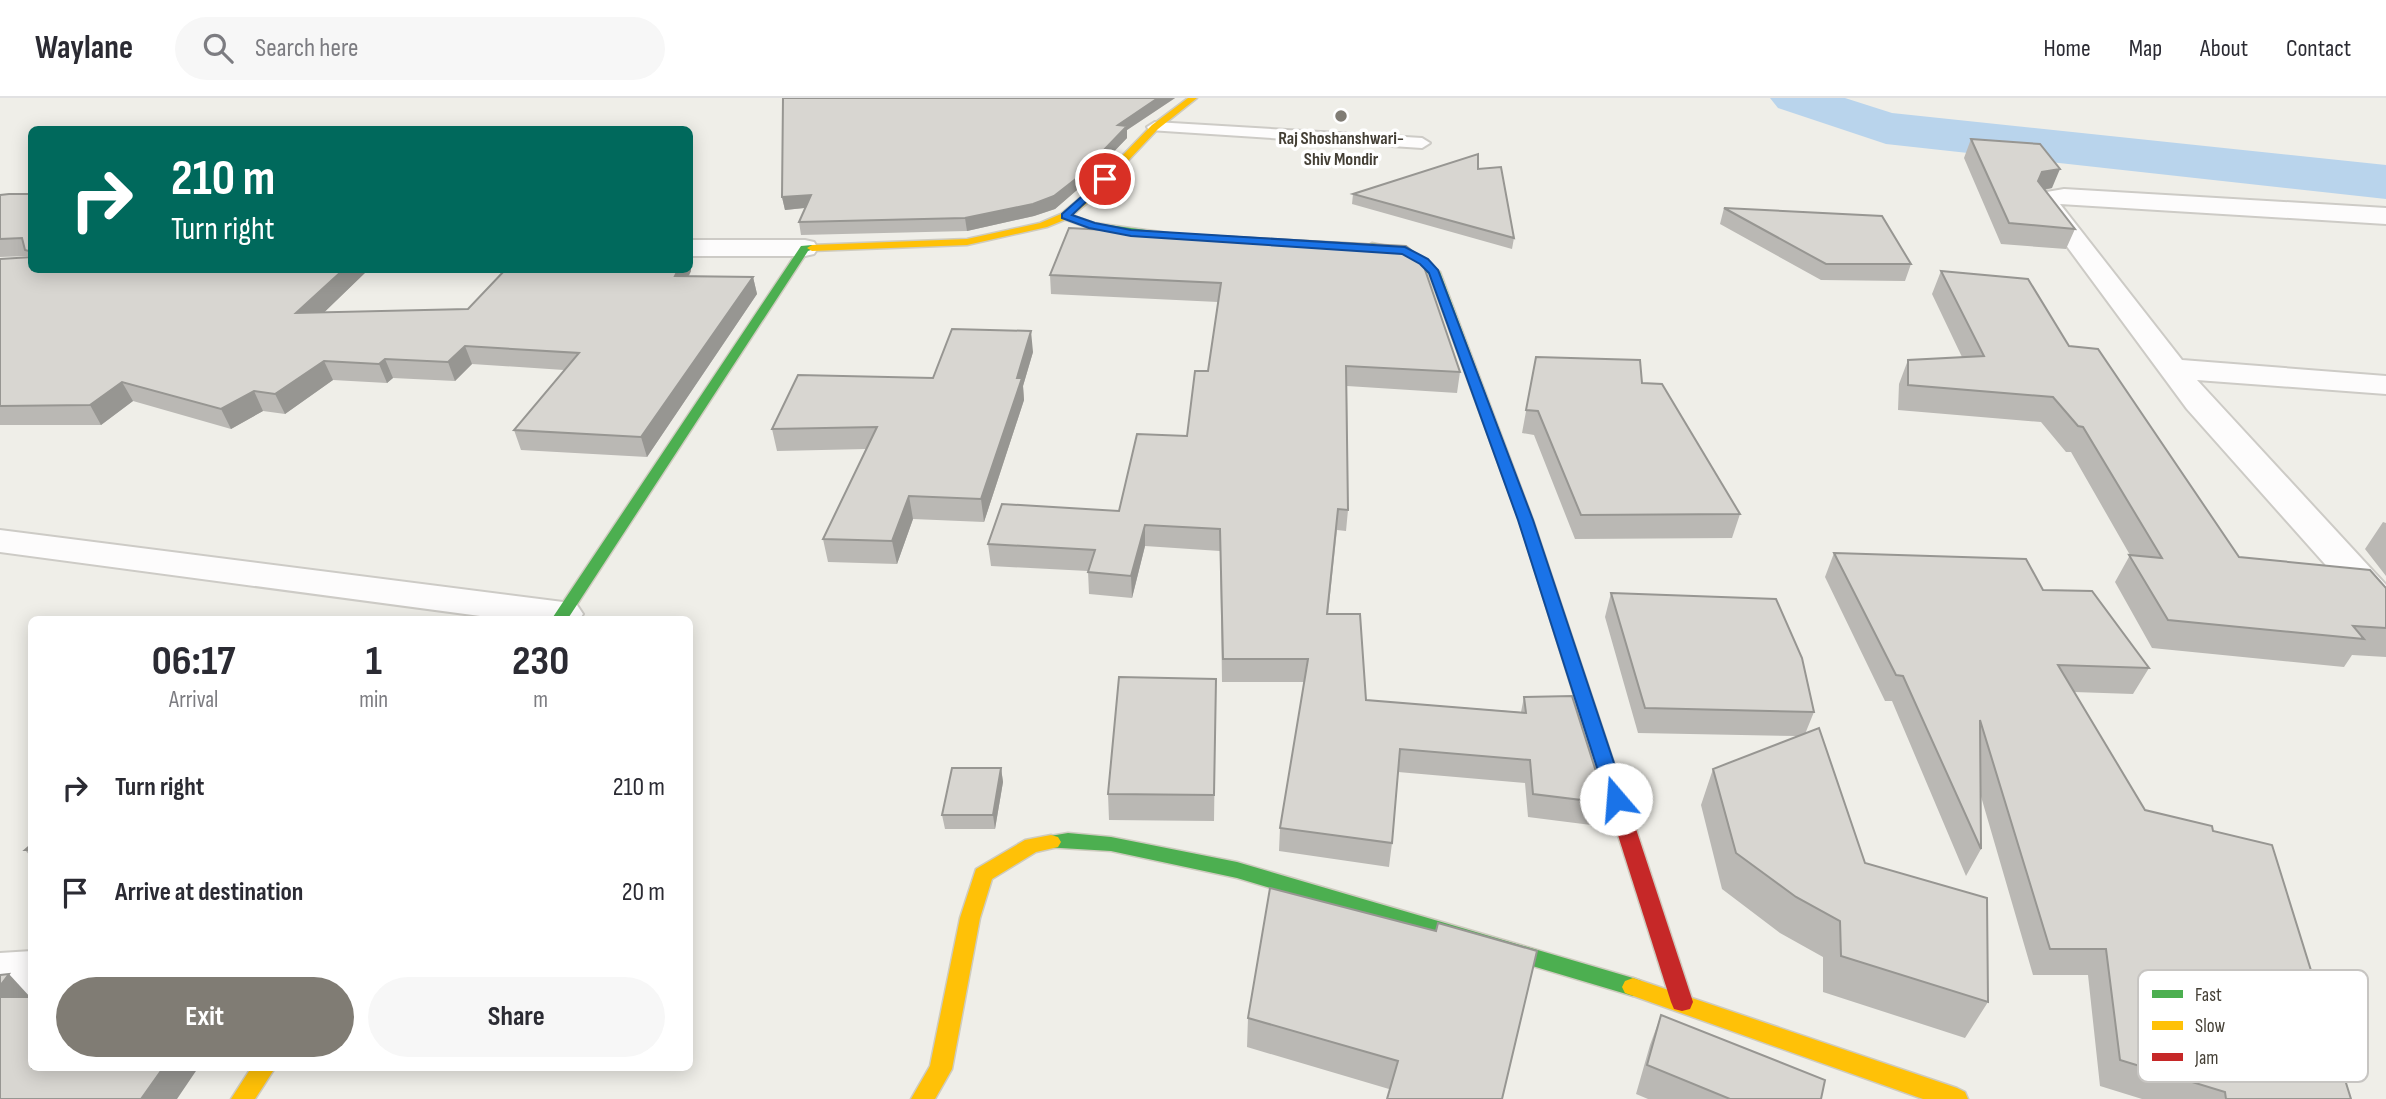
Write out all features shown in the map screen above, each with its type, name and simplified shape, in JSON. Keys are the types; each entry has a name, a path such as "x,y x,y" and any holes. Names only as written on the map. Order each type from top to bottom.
{"street":[{"path":"693,248 805,248 967,242 1032,228 1065,216 1088,197 1155,127 1193,98"},
{"path":"2386,216 2064,196 2044,199 2198,402 2350,565 2386,608"},
{"path":"1065,216 1093,226 1131,233 1185,237"},
{"path":"1354,246 1405,250 1434,272 1525,520 1682,1002"},
{"path":"562,616 805,248"},
{"path":"2174,369 2386,385"},
{"path":"0,541 554,616"},
{"path":"922,1099 941,1069 970,918 983,874 1032,845 1068,840 1111,844 1237,870 1682,1002 1892,1080 1957,1099"},
{"path":"0,975 28,973"},
{"path":"242,1099 262,1071"}],"lane":[{"path":"1155,127 1422,143"}],"building":[{"path":"783,98 1158,98 1118,125 1127,126 1077,178 1054,196 1033,204 965,218 799,222 811,195 782,197"},
{"path":"1971,139 2040,144 2060,169 2042,172 2038,181 2075,229 2009,223"},
{"path":"1478,154 1478,169 1501,167 1514,238 1353,194"},
{"path":"28,194 28,251 25,250 22,238 0,239 0,195"},
{"path":"1724,208 1882,216 1911,264 1826,264"},
{"path":"1069,228 1406,246 1421,258 1460,372 1346,366 1348,510 1338,509 1327,614 1360,614 1366,700 1526,713 1524,697 1572,696 1606,803 1533,794 1530,760 1400,749 1392,843 1280,828 1308,659 1223,659 1220,529 1145,525 1131,576 1088,572 1095,550 988,544 1002,504 1119,511 1137,434 1187,436 1195,371 1208,371 1221,283 1050,275"},
{"path":"28,257 28,273 340,273 296,313 468,309 502,273 676,273 675,276 753,277 641,437 514,430 579,353 465,346 448,362 385,359 379,364 324,361 275,394 254,391 221,409 122,382 90,405 0,406 0,259"},
{"path":"1941,271 2028,279 2069,346 2098,349 2239,557 2370,570 2386,588 2386,628 2353,626 2364,639 2168,620 2129,555 2162,558 2083,427 2078,426 2053,397 1908,385 1908,360 1984,356"},
{"path":"952,329 1031,331 1017,378 1022,378 981,499 909,496 892,541 823,539 877,427 772,429 798,375 933,378"},
{"path":"1536,357 1640,360 1642,383 1662,384 1740,514 1581,515 1538,411 1526,410"},
{"path":"1834,553 2026,559 2043,590 2092,591 2149,668 2058,665 2145,810 2212,826 2213,831 2272,845 2311,970 2138,970 2138,1065 2120,1060 2106,949 2050,949 1980,720 1981,849 1903,676 1896,675"},
{"path":"1611,593 1776,599 1802,658 1814,712 1645,708"},
{"path":"1119,677 1216,679 1214,795 1108,794"},
{"path":"1819,728 1865,863 1987,898 1988,1002 1841,956 1840,921 1796,897 1736,853 1713,769"},
{"path":"952,768 1001,768 993,815 942,815"},
{"path":"1270,888 1436,931 1438,923 1537,951 1502,1099 1387,1099 1398,1061 1248,1018"},
{"path":"9,974 0,986 0,975"},
{"path":"0,997 28,997 28,1071 161,1071 141,1099 0,1099"},
{"path":"1661,1015 1825,1080 1821,1099 1730,1099 1647,1065"},
{"path":"2192,1082 2346,1082 2351,1099 2226,1099 2225,1092"}],"waterway":[{"path":"1795,98 1886,128 2386,182"}],"traffic: fast":[{"path":"1065,216 1092,226 1168,236"},
{"path":"1372,246 1406,253 1434,272 1526,520 1626,829"},
{"path":"562,616 805,248 812,248"},
{"path":"1051,842 1068,840 1111,844 1237,870 1633,987"}],"traffic: slow":[{"path":"812,248 967,242 1043,225 1065,216 1088,197 1155,127 1193,98"},
{"path":"922,1099 941,1069 970,918 983,874 1032,845 1051,842"},
{"path":"1633,987 1875,1073 1957,1099"},
{"path":"242,1099 262,1071"}],"traffic: jam":[{"path":"1626,829 1682,1002"}],"place":[{"name":"Raj Shoshanshwari- Shiv Mondir","path":"1341,116"}],"route":[{"path":"1105,179 1065,216 1093,226 1131,233 1405,250 1434,272 1525,520 1616,799"}]}
